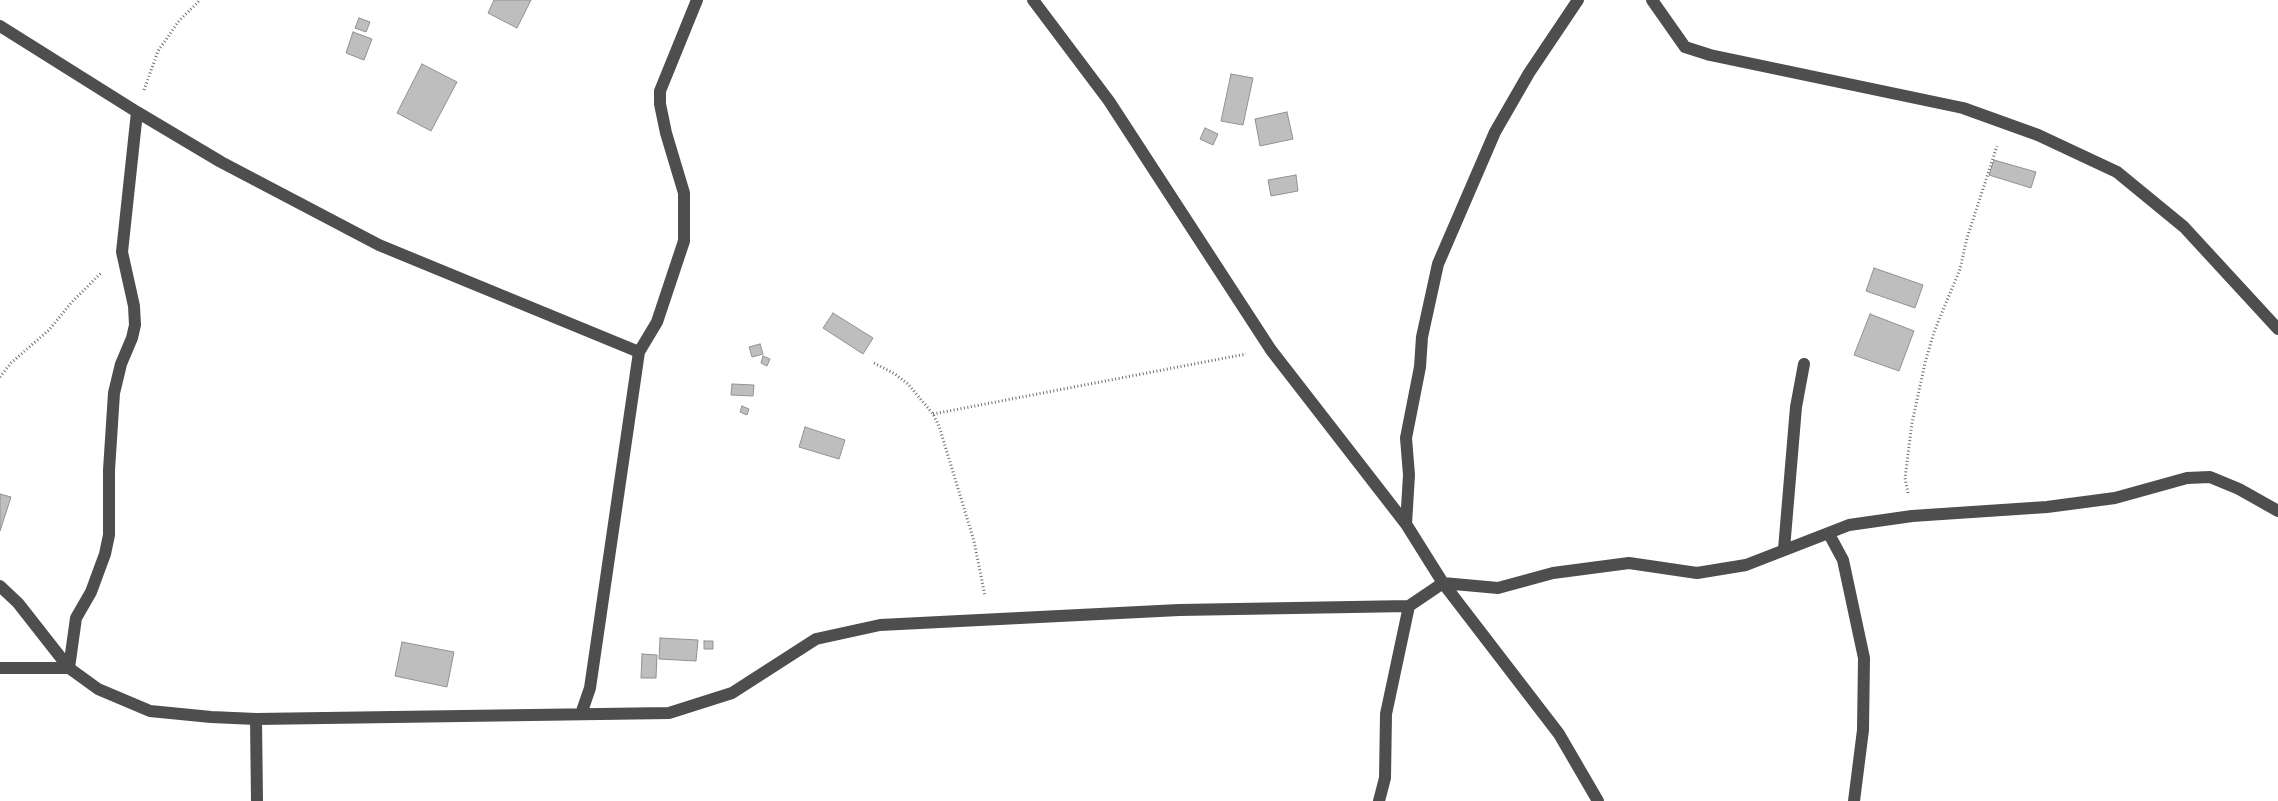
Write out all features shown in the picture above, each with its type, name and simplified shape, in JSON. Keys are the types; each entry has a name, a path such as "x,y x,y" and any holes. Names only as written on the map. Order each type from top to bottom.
{"street":[{"path":"581,714 590,688 638,352 657,322 684,241 684,193 666,133 660,104 660,91 697,0"},
{"path":"1033,0 1108,101 1271,350 1406,524 1443,583 1559,734 1598,801"},
{"path":"1406,524 1409,475 1406,438 1420,367 1422,337 1438,264 1495,132 1529,73 1578,0"},
{"path":"1652,0 1685,47 1710,55 1963,108 2038,135 2117,172 2184,227 2278,329"},
{"path":"0,26 221,162 379,245 638,352"},
{"path":"69,668 76,618 100,570 108,535 108,470 114,393 121,364 132,338 136,318 122,252 137,112"},
{"path":"1784,549 1796,407 1804,364"},
{"path":"0,586 18,603 69,668 98,689 150,711 256,719 669,713 732,693 816,638 880,625 1179,610 1409,606 1443,583 1498,588 1553,573 1629,563 1697,573 1746,565 1849,525 1912,516 2047,507 2115,498 2186,478 2210,477 2239,489 2278,511"},
{"path":"1829,534 1843,560 1864,658 1863,730 1854,801"},
{"path":"1379,801 1385,778 1386,714 1409,606"},
{"path":"0,668 69,668"},
{"path":"256,719 257,801"}],"path":[{"path":"137,112 158,51 179,20 200,0"},
{"path":"1912,516 1905,478 1912,422 1925,363 1934,332 1960,269 1967,238 2004,123"},
{"path":"0,377 11,363 49,330 71,303 122,252"},
{"path":"933,414 1095,384 1176,366 1271,350"},
{"path":"874,363 895,374 908,384 933,414 974,541 990,618"}],"building":[{"path":"494,0 531,0 517,28 488,13"},
{"path":"359,18 370,22 366,32 355,28"},
{"path":"353,32 372,39 364,60 346,53"},
{"path":"422,64 457,82 431,131 397,113"},
{"path":"1231,74 1253,78 1243,125 1221,121"},
{"path":"1287,112 1293,139 1260,146 1255,119"},
{"path":"1205,128 1218,134 1213,145 1200,139"},
{"path":"1994,160 2036,172 2031,188 1989,175"},
{"path":"1296,175 1298,191 1271,196 1268,180"},
{"path":"1874,268 1923,285 1915,308 1866,291"},
{"path":"833,313 873,338 863,354 823,328"},
{"path":"1870,314 1914,331 1899,371 1854,355"},
{"path":"760,344 763,354 752,357 749,347"},
{"path":"763,356 770,359 767,366 761,363"},
{"path":"732,384 754,385 753,396 731,395"},
{"path":"742,406 749,409 747,415 740,412"},
{"path":"805,427 845,440 839,459 799,447"},
{"path":"0,494 11,497 0,531"},
{"path":"660,638 698,640 696,661 659,659"},
{"path":"704,641 713,641 713,649 704,649"},
{"path":"402,642 454,652 447,687 395,676"},
{"path":"642,654 657,655 656,678 641,678"}]}
